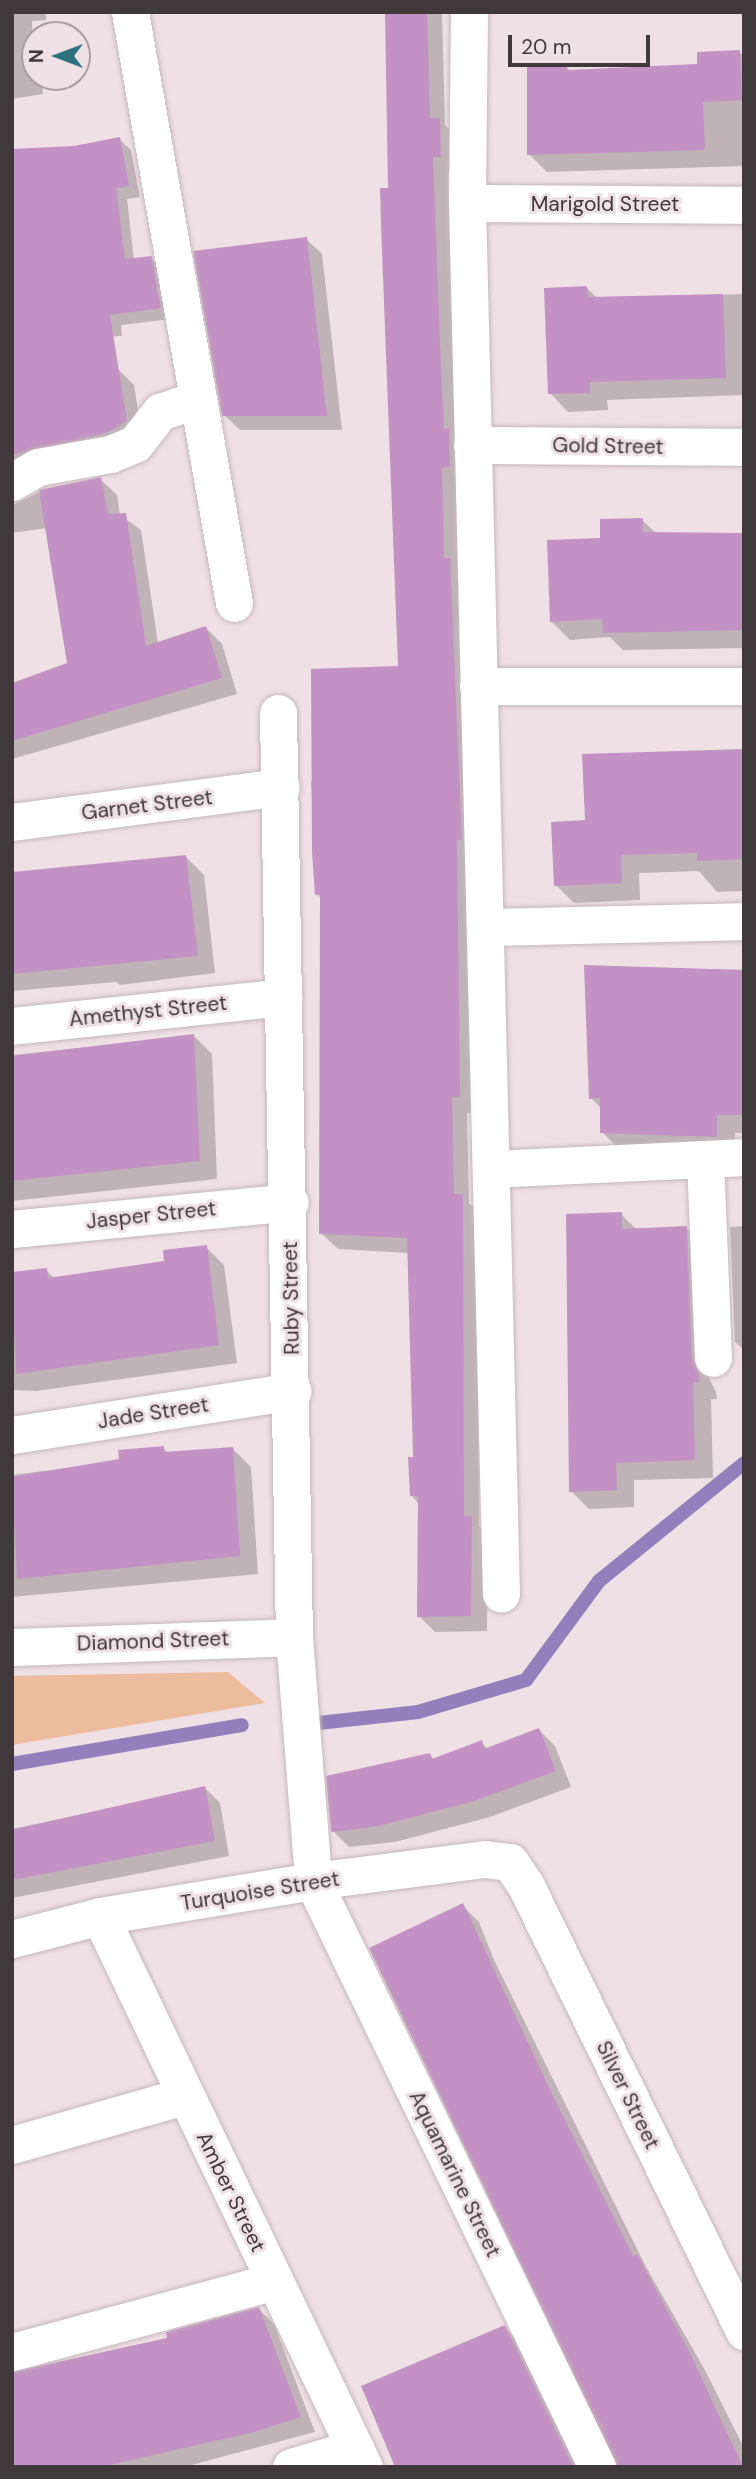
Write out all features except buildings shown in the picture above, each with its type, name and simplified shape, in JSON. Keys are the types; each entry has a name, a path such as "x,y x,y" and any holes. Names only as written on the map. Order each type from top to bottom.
{"street":[{"path":"130,12 234,603"},
{"path":"469,12 467,203 501,1594"},
{"name":"Marigold Street","path":"467,203 744,205"},
{"path":"12,482 38,467 110,454 135,444 160,412 197,399"},
{"name":"Gold Street","path":"472,444 744,447"},
{"path":"478,686 744,686"},
{"name":"Ruby Street","path":"278,713 290,1202 294,1637 313,1881"},
{"name":"Garnet Street","path":"12,822 281,787"},
{"path":"485,927 744,921"},
{"name":"Amethyst Street","path":"12,1026 284,997"},
{"path":"491,1169 744,1157"},
{"path":"705,1159 713,1358"},
{"name":"Jasper Street","path":"12,1229 290,1202"},
{"name":"Jade Street","path":"12,1434 293,1391"},
{"name":"Diamond Street","path":"12,1647 294,1637"},
{"name":"Turquoise Street","path":"12,1939 100,1916 313,1881 485,1859 510,1862"},
{"name":"Silver Street","path":"510,1862 526,1886 744,2331"},
{"name":"Aquamarine Street","path":"313,1881 597,2467"},
{"name":"Amber Street","path":"100,1916 359,2457"},
{"path":"12,2145 184,2096"},
{"path":"12,2351 275,2281"},
{"path":"291,2467 359,2457"}],"shaded area":[{"path":"228,1672 265,1703 12,1745 12,1676"}],"waterway":[{"path":"300,1725 418,1712 526,1680 599,1581 744,1463"},
{"path":"12,1764 242,1725"}]}
